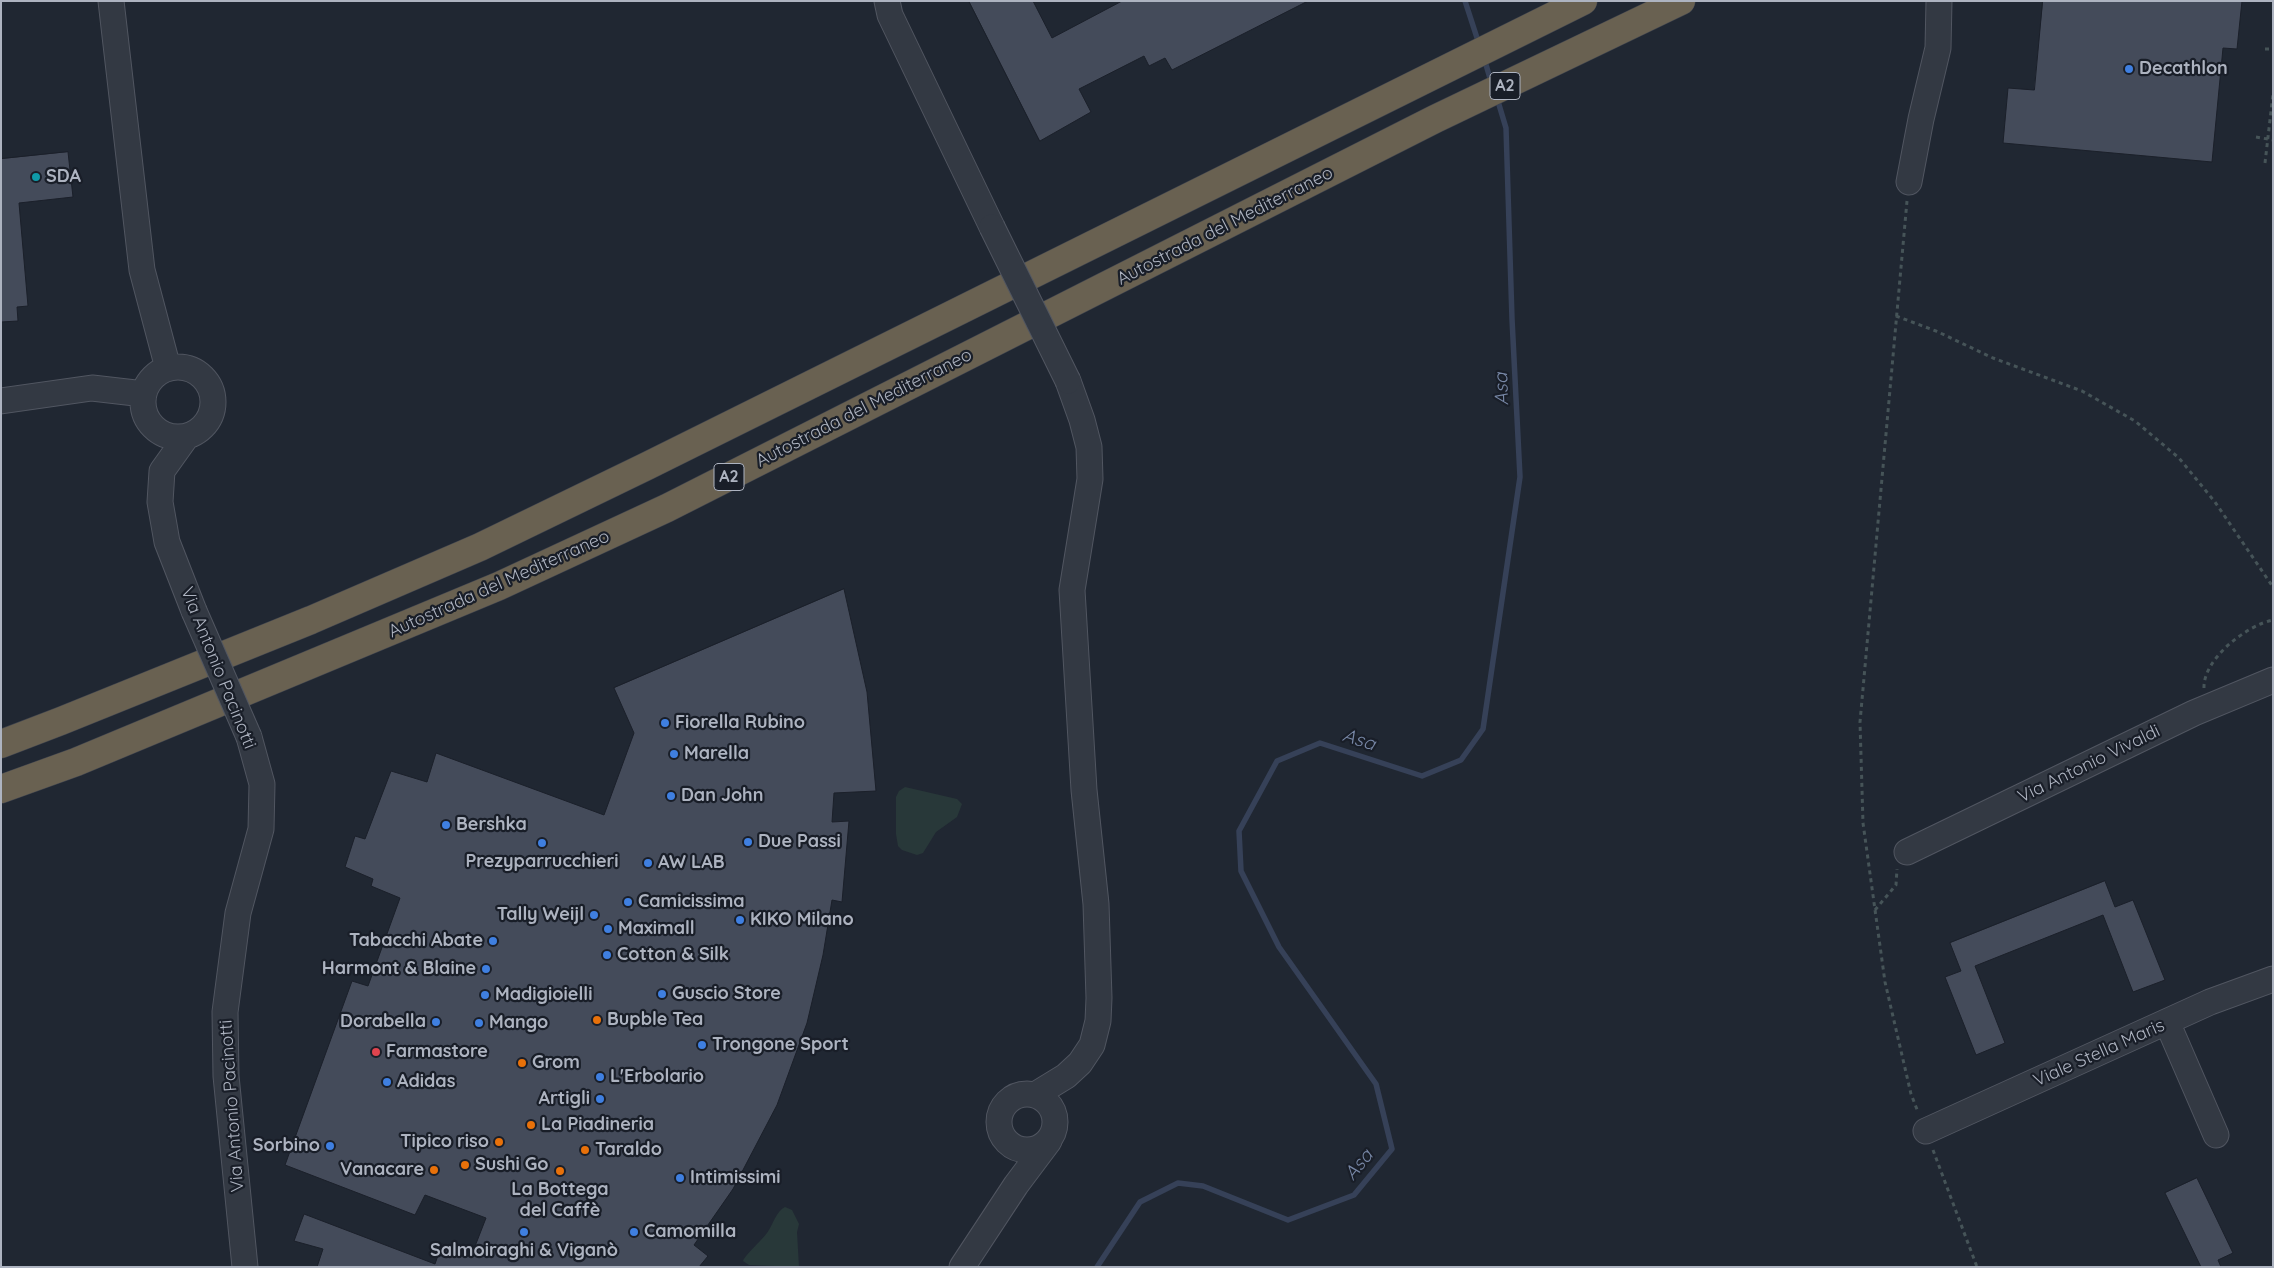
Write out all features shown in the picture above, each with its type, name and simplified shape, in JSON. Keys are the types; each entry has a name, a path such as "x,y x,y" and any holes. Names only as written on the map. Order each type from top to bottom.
{"highway":[{"name":"A2","path":"1,744 62,722 312,620 480,547 1583,1"},
{"name":"Autostrada del Mediterraneo","path":"1,789 76,762 500,586 667,508 1435,119 1681,1"}],"street":[{"path":"111,1 142,270 168,368"},
{"path":"887,1 890,15 1068,381 1082,420 1088,447 1090,471 1072,590 1084,790 1096,904 1098,1021 1092,1045 1080,1063 1060,1081 1035,1094 1015,1096 1001,1110 999,1128 1008,1144 1012,1157 1000,1209"},
{"path":"1909,182 1921,119 1938,48 1939,1"},
{"path":"168,368 190,369 200,374 212,392 211,414 205,424 187,436 175,437 163,434 146,417 143,406 144,394 153,378 168,368"},
{"path":"1,401 92,388 144,394"},
{"name":"Via Antonio Pacinotti","path":"187,436 162,471 160,502 167,542 194,611 249,737 262,784 261,829 238,913 225,1012 226,1076 245,1267"},
{"name":"Via Antonio Vivaldi","path":"1907,852 2205,708 2273,680"},
{"name":"Viale Stella Maris","path":"1926,1131 2210,1002 2273,979"},
{"path":"2167,1022 2216,1135"},
{"path":"962,1267 1000,1209 1049,1141 1056,1125 1055,1115 1047,1102 1035,1094"},
{"path":"1008,1144 1024,1151 1033,1150 1049,1141"}],"path":[{"path":"2265,49 2273,50"},
{"path":"2265,163 2273,94"},
{"path":"2256,137 2273,140"},
{"path":"1909,182 1860,722 1863,823 1885,982 1911,1094 1977,1267"},
{"path":"1896,316 1936,331 1993,358 2082,391 2135,421 2179,458 2215,502 2273,587"},
{"path":"2205,708 2204,683 2212,663 2228,645 2246,632 2273,620"},
{"path":"1875,911 1896,885 1897,869 1907,852"}],"shaded area":[{"path":"905,787 957,799 962,804 957,817 936,832 923,853 917,855 902,850 898,846 896,834 896,797 899,791"},
{"path":"785,1207 792,1210 799,1224 797,1232 799,1267 749,1265 743,1261 767,1233 777,1215"}],"building":[{"path":"969,1 1033,1 1052,38 1122,1 1308,1 1172,70 1165,58 1149,66 1144,56 1079,89 1091,112 1040,141"},
{"name":"Decathlon","path":"2043,1 2242,1 2237,49 2223,48 2212,162 2003,143 2008,88 2034,90"},
{"name":"SDA","path":"68,152 73,197 19,203 28,306 17,307 18,321 1,322 1,159"},
{"name":"Maximall","path":"844,589 867,692 876,791 834,793 832,822 849,821 842,902 832,900 823,955 807,1023 777,1105 733,1189 694,1245 708,1256 699,1267 317,1267 323,1249 294,1241 304,1214 435,1264 442,1244 472,1254 486,1218 425,1195 415,1215 285,1165 352,981 368,986 400,898 371,886 373,879 345,867 355,836 365,839 391,771 427,782 436,753 604,815 634,733 614,688"},
{"path":"2105,881 2115,907 2133,900 2165,980 2133,992 2103,915 1975,966 2005,1043 1976,1055 1945,977 1961,971 1950,943"},
{"path":"2197,1178 2233,1253 2218,1260 2221,1267 2201,1267 2165,1193"}],"waterway":[{"name":"Asa","path":"1465,1 1479,44"},
{"name":"Asa","path":"1484,58 1492,85"},
{"name":"Asa","path":"1097,1267 1140,1202 1178,1183 1203,1186 1288,1220 1354,1195 1392,1149 1376,1084 1279,947 1241,871 1239,831 1277,761 1320,743 1422,776 1461,760 1483,729 1520,477 1512,319 1506,128 1497,98"}],"place":[{"name":"Decathlon","path":"2129,69"},
{"name":"SDA","path":"36,177"},
{"name":"Fiorella Rubino","path":"665,723"},
{"name":"Marella","path":"674,754"},
{"name":"Dan John","path":"671,796"},
{"name":"Bershka","path":"446,825"},
{"name":"Due Passi","path":"748,842"},
{"name":"Prezyparrucchieri","path":"542,843"},
{"name":"AW LAB","path":"648,863"},
{"name":"Camicissima","path":"628,902"},
{"name":"Tally Weijl","path":"594,915"},
{"name":"KIKO Milano","path":"740,920"},
{"name":"Maximall","path":"608,929"},
{"name":"Tabacchi Abate","path":"493,941"},
{"name":"Cotton & Silk","path":"607,955"},
{"name":"Harmont & Blaine","path":"486,969"},
{"name":"Guscio Store","path":"662,994"},
{"name":"Madigioielli","path":"485,995"},
{"name":"Bupble Tea","path":"597,1020"},
{"name":"Dorabella","path":"436,1022"},
{"name":"Mango","path":"479,1023"},
{"name":"Trongone Sport","path":"702,1045"},
{"name":"Farmastore","path":"376,1052"},
{"name":"Grom","path":"522,1063"},
{"name":"L'Erbolario","path":"600,1077"},
{"name":"Adidas","path":"387,1082"},
{"name":"Artigli","path":"600,1099"},
{"name":"La Piadineria","path":"531,1125"},
{"name":"Tipico riso","path":"499,1142"},
{"name":"Sorbino","path":"330,1146"},
{"name":"Taraldo","path":"585,1150"},
{"name":"Sushi Go","path":"465,1165"},
{"name":"Vanacare","path":"434,1170"},
{"name":"La Bottega del Caffè","path":"560,1171"},
{"name":"Intimissimi","path":"680,1178"},
{"name":"Salmoiraghi & Viganò","path":"524,1232"},
{"name":"Camomilla","path":"634,1232"}]}
